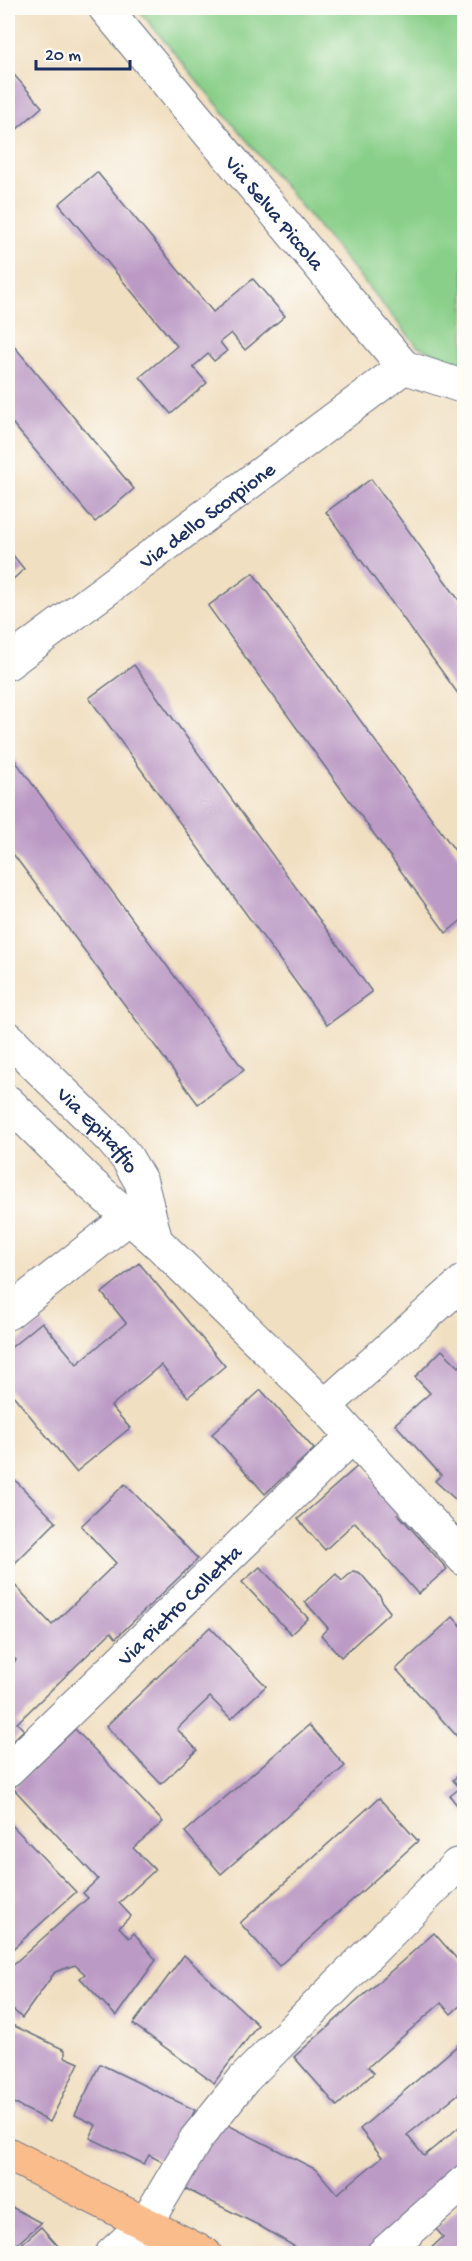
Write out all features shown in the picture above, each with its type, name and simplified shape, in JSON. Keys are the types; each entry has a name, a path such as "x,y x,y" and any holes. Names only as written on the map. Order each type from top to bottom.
{"main road":[{"path":"8,2154 205,2253"}],"street":[{"name":"Via Selva Piccola","path":"105,8 404,367"},
{"path":"404,367 465,387"},
{"name":"Via dello Scorpione","path":"8,663 404,367"},
{"name":"Via Epitaffio","path":"8,1038 128,1158 141,1182 138,1211"},
{"name":"Via Epitaffio","path":"8,1102 90,1183 138,1211 156,1241 325,1406 465,1559"},
{"path":"8,1313 138,1211"},
{"path":"325,1406 465,1281"},
{"name":"Via Pietro Colletta","path":"8,1770 352,1437"},
{"path":"112,2253 146,2223 196,2139 244,2079 457,1865"},
{"path":"383,2253 465,2182"}],"green space":[{"path":"137,8 464,8 464,365 417,346"}],"building":[{"path":"8,68 42,107 8,137"},
{"path":"97,172 213,312 253,279 285,316 245,350 231,333 220,342 227,351 214,361 208,354 193,367 207,383 171,414 140,377 177,346 59,204"},
{"path":"8,339 134,489 95,522 8,418"},
{"path":"371,479 464,607 464,702 326,512"},
{"path":"8,549 24,569 8,584"},
{"path":"253,573 464,863 464,918 446,933 208,606"},
{"path":"134,665 372,992 327,1025 89,698"},
{"path":"8,751 244,1070 198,1104 8,847"},
{"path":"139,1263 225,1366 188,1397 161,1365 111,1406 130,1428 76,1472 8,1389 8,1350 42,1322 77,1364 126,1323 102,1293"},
{"path":"442,1350 459,1367 463,1363 464,1365 464,1507 435,1481 441,1475 395,1424 430,1393 415,1377"},
{"path":"261,1390 314,1449 265,1494 212,1434"},
{"path":"360,1464 402,1511 398,1514 447,1569 418,1594 355,1522 325,1550 298,1519"},
{"path":"12,1477 56,1522 8,1570 8,1481"},
{"path":"125,1484 198,1559 116,1638 111,1632 17,1723 24,1730 8,1745 8,1668 16,1660 8,1652 8,1578 52,1625 116,1563 81,1526"},
{"path":"260,1567 308,1618 291,1634 242,1582"},
{"path":"353,1571 360,1573 380,1596 390,1612 341,1657 321,1635 328,1628 305,1602 336,1574 342,1581"},
{"path":"453,1617 464,1629 464,1744 396,1669"},
{"path":"210,1627 266,1686 231,1719 210,1697 177,1729 197,1750 161,1784 106,1726"},
{"path":"309,1725 345,1766 221,1874 185,1832"},
{"path":"75,1729 163,1822 133,1848 155,1870 119,1903 131,1916 119,1927 129,1938 134,1933 156,1960 116,2016 80,1978 85,1974 75,1965 55,1972 22,2018 8,2005 8,1969 88,1898 83,1893 98,1879 13,1788"},
{"path":"464,1770 464,1814 450,1796 460,1788 453,1780"},
{"path":"379,1798 418,1841 279,1966 240,1923"},
{"path":"8,1821 76,1892 8,1953"},
{"path":"434,1933 464,1967 464,2002 451,2014 441,2003 368,2067 374,2073 337,2106 294,2057"},
{"path":"184,1955 258,2025 214,2083 133,2024"},
{"path":"8,2023 65,2050 65,2057 79,2063 50,2122 8,2100"},
{"path":"464,2040 464,2095 462,2091 407,2135 424,2156 464,2123 464,2164 371,2254 307,2254 258,2225 180,2186 222,2122 317,2170 337,2194 382,2157 360,2129"},
{"path":"100,2064 195,2110 168,2165 149,2155 144,2164 90,2138 96,2125 75,2115"},
{"path":"464,2203 464,2254 425,2254 443,2237 436,2229"},
{"path":"8,2205 41,2223 8,2252"},
{"path":"41,2227 59,2247 55,2250 58,2254 10,2254"},
{"path":"411,2238 425,2254 394,2254"}]}
